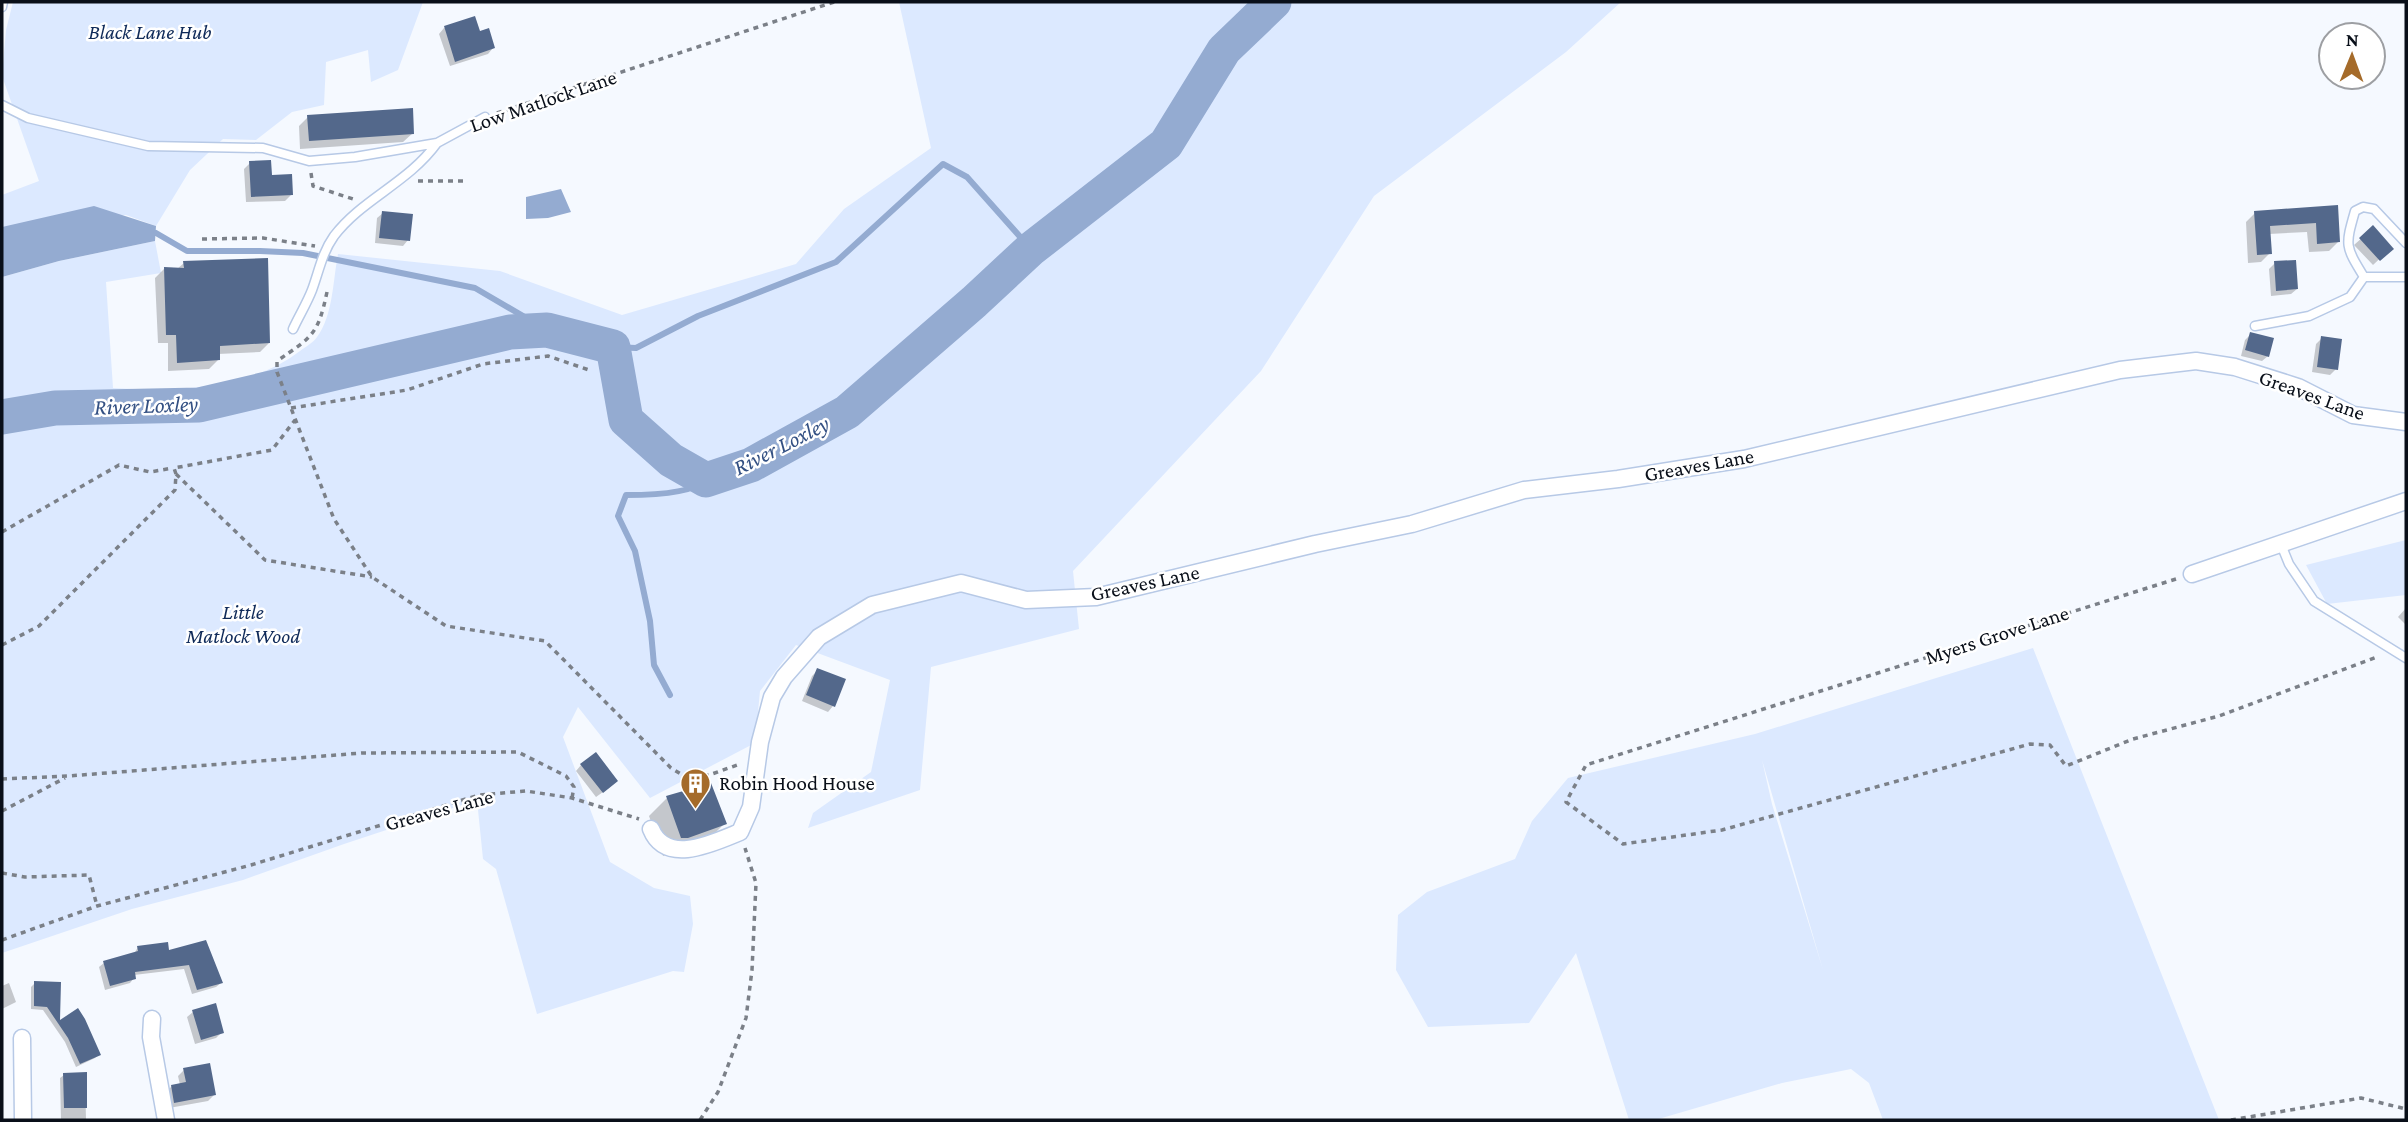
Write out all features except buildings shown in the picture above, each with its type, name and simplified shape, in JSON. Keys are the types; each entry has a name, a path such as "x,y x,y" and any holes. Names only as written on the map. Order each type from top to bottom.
{"street":[{"name":"Greaves Lane","path":"740,832 751,807 758,757 772,696 819,637 872,605 961,583 1026,600 1096,597 1315,544 1412,524 1524,490 1618,479 1744,458 2120,370 2196,361 2235,368 2298,387 2353,415 2406,422"},
{"path":"2192,574 2406,501"},
{"path":"651,829 661,846 681,850 740,832"},
{"path":"152,1019 151,1037 166,1120"},
{"path":"22,1038 23,1120"}],"lane":[{"path":"2,7 3,2"},
{"name":"Low Matlock Lane","path":"2,105 28,118 148,146 263,149 309,161 355,157 437,143 485,117"},
{"path":"293,329 311,293 325,251 336,234 368,204 406,177 437,143"},
{"path":"2364,277 2351,255 2347,239 2355,211 2363,206 2374,209 2406,243"},
{"path":"2364,277 2406,277"},
{"path":"2255,326 2309,316 2350,298 2364,277"},
{"path":"2280,542 2289,564 2314,601 2392,652 2406,658"}],"path":[{"name":"Low Matlock Lane","path":"485,117 834,2"},
{"path":"309,161 313,186 368,204"},
{"path":"406,177 422,183 464,181"},
{"path":"202,239 263,238 325,251"},
{"path":"290,406 407,390 483,364 548,356 589,370"},
{"path":"277,372 334,519 372,577 446,626 545,641 671,768 686,777 709,775 758,757"},
{"path":"2,532 119,465 150,472 272,450 295,420"},
{"path":"2,645 39,626 175,490 174,468"},
{"path":"176,474 265,560 372,577"},
{"name":"Myers Grove Lane","path":"2192,574 1586,765 1566,802 1623,844 1722,830 2030,744 2050,745 2066,766 2133,739 2219,716 2392,652"},
{"path":"2,779 362,752 518,752 566,776 574,788 572,798"},
{"path":"2,811 68,776"},
{"name":"Greaves Lane","path":"2,940 97,906 251,865 479,795 526,791 572,798 639,819 651,829"},
{"path":"700,1120 718,1092 746,1018 757,883 740,832"},
{"path":"2,873 25,877 89,875 97,906"},
{"path":"2231,1120 2361,1098 2406,1109"}],"green space":[{"name":"Black Lane Hub","path":"13,2 423,2 398,70 371,82 368,50 326,62 324,105 292,112 256,140 223,139 190,170 156,226 126,215 2,227 2,195 39,181 2,76 6,30"},
{"name":"Little Matlock Wood","path":"899,2 1621,2 1566,52 1374,196 1261,371 1073,571 1079,629 931,667 920,790 808,828 813,813 871,772 890,680 796,645 760,691 755,743 650,798 578,707 563,737 610,862 654,888 690,896 693,924 684,972 673,971 537,1014 496,869 483,859 477,800 243,880 132,909 2,953 2,277 59,261 155,241 161,273 106,282 113,388 161,389 211,386 258,374 280,364 311,343 326,319 338,254 500,271 622,315 796,264 844,209 931,148"},
{"path":"2406,540 2406,595 2327,604 2306,565"},
{"path":"2033,648 2219,1120 1883,1120 1869,1083 1851,1069 1782,1083 1655,1120 1629,1120 1576,953 1529,1023 1428,1027 1396,970 1398,915 1427,892 1515,859 1532,821 1568,778 1755,734","holes":["1762,760 1823,970 1772,804"]}],"water":[{"path":"561,189 571,212 548,218 526,219 526,197"},
{"path":"94,206 156,226 155,241 59,261 2,277 2,227"}],"waterway":[{"name":"River Loxley","path":"2,417 55,408 199,405 510,332 547,330 613,347 626,420 671,460 706,480 751,465 847,412 1031,249 1166,144 1224,50 1274,2"},
{"path":"613,347 636,348 698,316 836,262 943,164 967,177 1031,249"},
{"path":"156,233 187,251 303,253 475,288 547,330"},
{"path":"670,695 654,665 650,621 635,551 618,516 626,495 680,491 706,480"}],"place":[{"name":"Robin Hood House","path":"696,810"}]}
